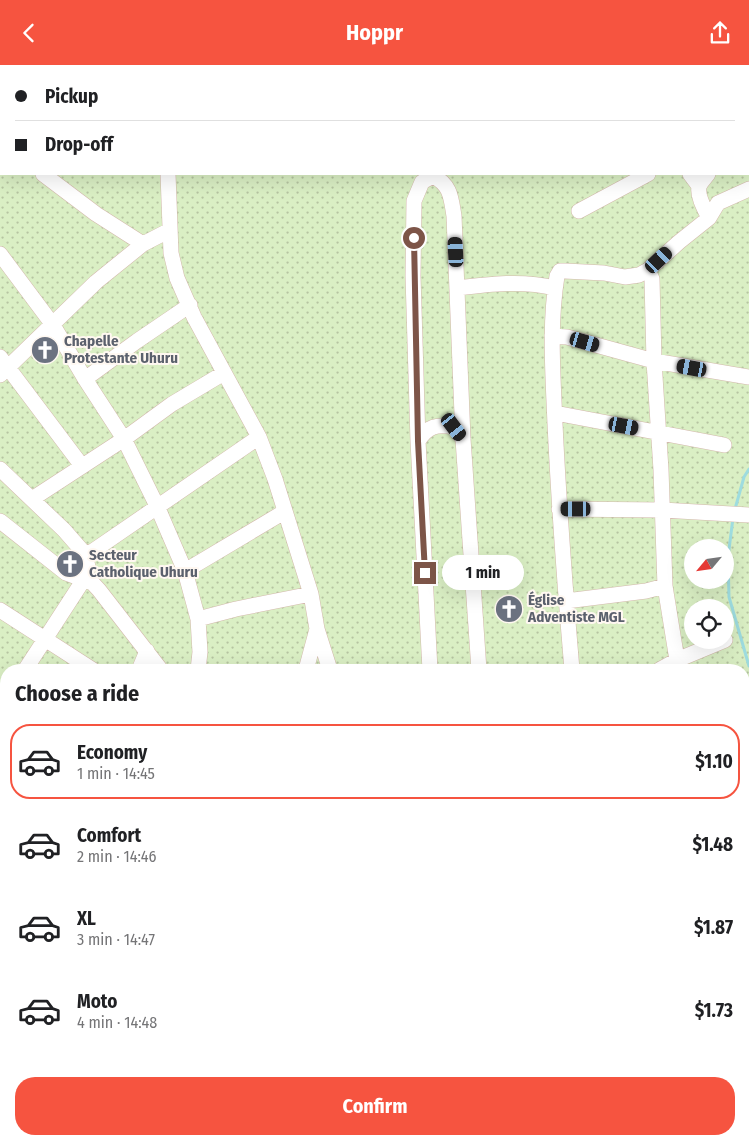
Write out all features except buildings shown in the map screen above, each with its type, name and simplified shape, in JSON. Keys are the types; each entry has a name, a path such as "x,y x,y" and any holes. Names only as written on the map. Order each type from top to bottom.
{"street":[{"path":"44,175 96,214 143,244"},
{"path":"168,175 171,253 177,278 194,317 259,437 311,594 317,629 328,664"},
{"path":"578,211 646,175"},
{"path":"706,175 694,180 709,218"},
{"path":"430,664 418,441 413,276 414,201 421,178 433,176 443,181 450,193 454,216 463,439 479,664"},
{"path":"571,664 559,509 552,368 556,276 560,271 584,271 625,277 639,275 648,270 709,218 718,203 749,189"},
{"path":"82,465 3,367 53,325 96,282 143,244 170,230"},
{"path":"0,254 53,325 124,439 158,506 185,571 198,619 200,652 199,664"},
{"path":"648,270 652,279 665,586 679,664"},
{"path":"458,288 513,283 554,288"},
{"path":"85,379 190,305"},
{"path":"552,336 567,337 654,361 749,377"},
{"path":"32,499 124,439 172,404 224,373"},
{"path":"555,413 724,445"},
{"path":"418,441 430,428 442,425 454,427 463,439"},
{"path":"86,553 93,551 126,530 259,437"},
{"path":"0,469 86,553 88,567 86,576 46,641 29,664"},
{"path":"559,509 662,509 749,515"},
{"path":"286,519 304,535"},
{"path":"185,571 286,519"},
{"path":"0,521 66,573 74,576 86,576 99,589 157,664"},
{"path":"566,601 646,591 665,586"},
{"path":"198,619 236,609 311,594"},
{"path":"0,610 82,664"},
{"path":"308,664 317,629"},
{"path":"681,664 708,649"},
{"path":"141,664 147,651"}],"green space":[{"path":"0,175 749,175 749,664 0,664"}],"waterway":[{"path":"735,509 744,477 749,469"},
{"path":"733,518 728,557 729,597 748,664"}],"place":[{"name":"Chapelle Protestante Uhuru","path":"45,350"},
{"name":"Secteur Catholique Uhuru","path":"70,564"},
{"name":"Église Adventiste MGL","path":"509,609"}],"route":[{"path":"414,238 413,276 418,441 425,573"}]}
